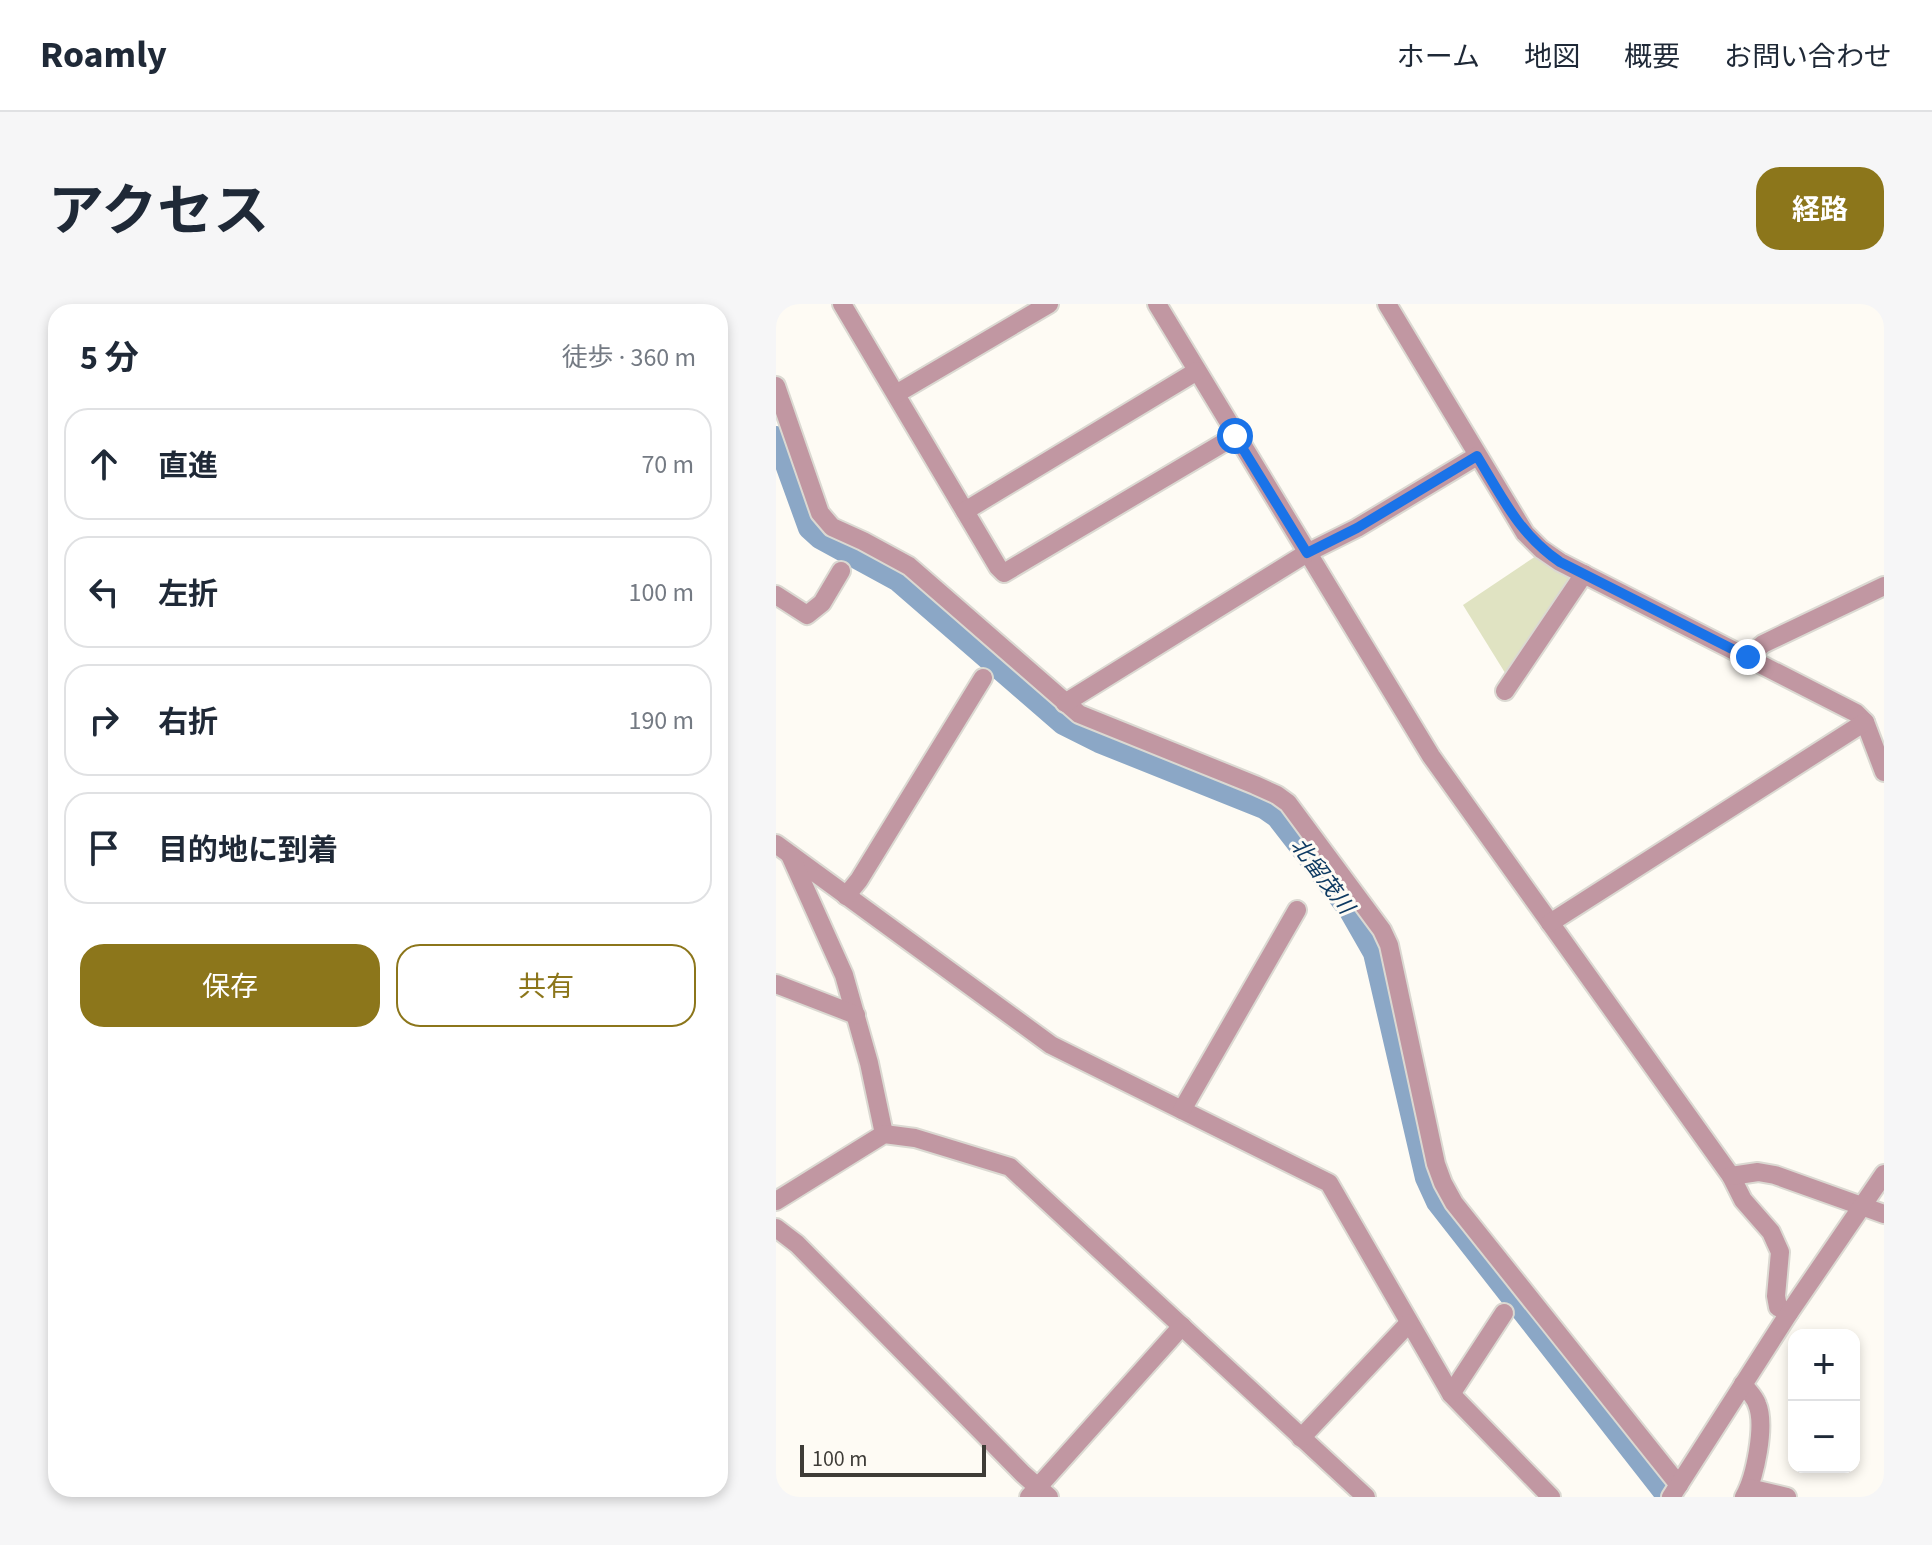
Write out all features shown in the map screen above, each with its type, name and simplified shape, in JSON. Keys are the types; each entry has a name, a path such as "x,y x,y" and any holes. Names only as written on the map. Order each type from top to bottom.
{"street":[{"path":"842,304 1004,573 1235,436"},
{"path":"896,394 1049,304"},
{"path":"1157,304 1431,756 1731,1176 1743,1200 1771,1232 1780,1252 1778,1307 1789,1313"},
{"path":"1387,304 1525,533 1541,549 1856,713 1865,722 1884,772"},
{"path":"965,511 1197,371"},
{"path":"776,386 820,513 832,527 909,566 1079,714 1266,790 1288,803 1382,930 1389,945 1436,1164 1454,1203 1675,1491 1789,1313 1884,1174"},
{"path":"1065,703 1307,553 1357,528 1477,456"},
{"path":"776,595 807,615 822,603 841,571"},
{"path":"1505,691 1584,574"},
{"path":"1748,657 1763,644 1884,586"},
{"path":"846,896 859,880 983,678"},
{"path":"1550,923 1865,722"},
{"path":"782,848 1051,1045 1329,1183 1451,1394 1551,1497"},
{"path":"782,848 829,938 856,1015 884,1134"},
{"path":"1182,1110 1297,910"},
{"path":"776,984 856,1015"},
{"path":"776,1201 884,1134 915,1138 1010,1167 1357,1494"},
{"path":"1731,1176 1758,1172 1775,1175 1884,1214"},
{"path":"776,1228 797,1244 1038,1493 1182,1326"},
{"path":"1451,1394 1504,1313"},
{"path":"1301,1438 1409,1323"},
{"path":"1743,1384 1757,1403 1762,1425 1746,1492 1787,1497"}],"green space":[{"path":"1536,556 1574,579 1507,676 1463,605"}],"waterway":[{"name":"北留茂川","path":"776,437 809,528 820,538 897,580 1063,724 1099,742 1264,808 1277,817 1350,911 1374,953 1426,1178 1437,1202 1668,1497"}],"route":[{"path":"1235,436 1307,553 1357,528 1477,456 1525,533 1541,549 1560,562 1748,657"}]}
